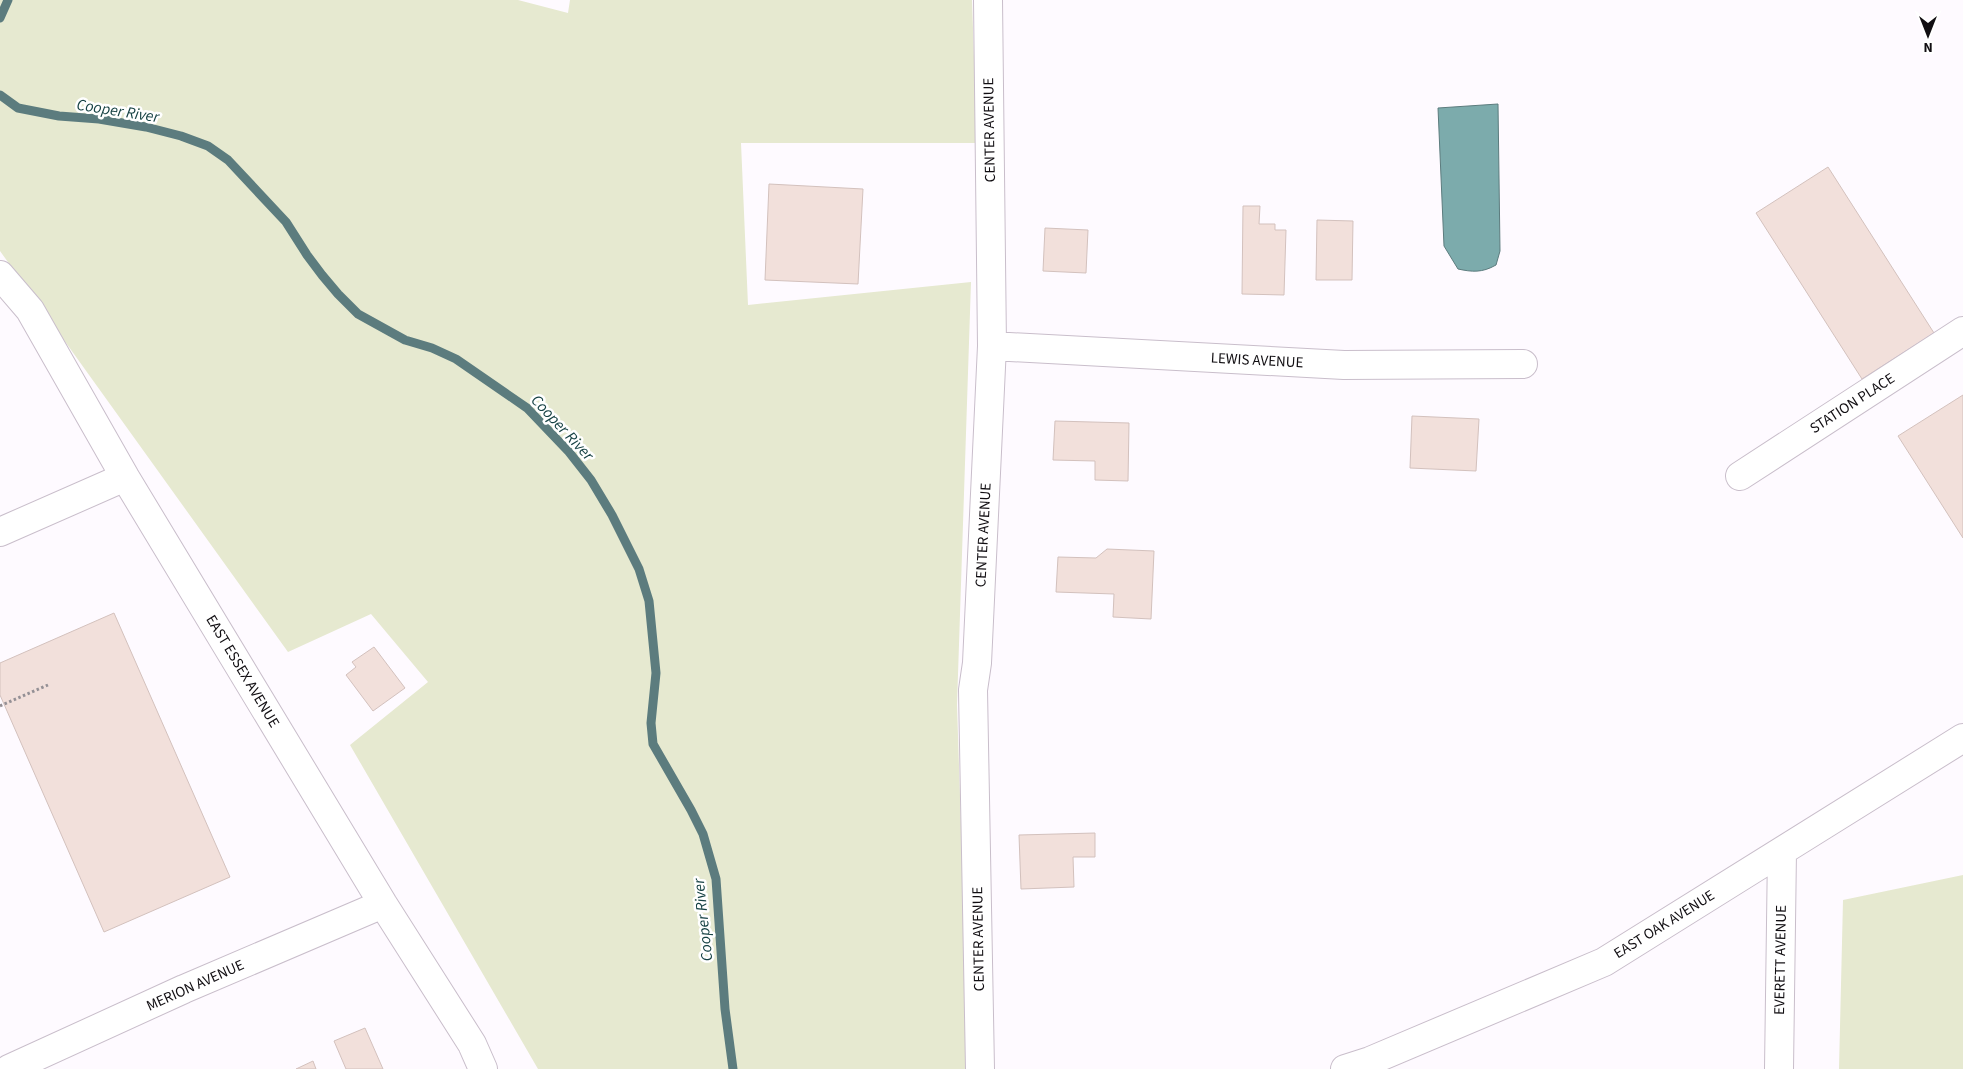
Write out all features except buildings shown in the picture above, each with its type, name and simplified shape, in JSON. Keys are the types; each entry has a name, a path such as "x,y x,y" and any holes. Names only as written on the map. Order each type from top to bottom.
{"street":[{"name":"CENTER AVENUE","path":"980,1069 973,690 976,663 992,346 988,0"},
{"name":"EAST ESSEX AVENUE","path":"0,275 30,310 125,477 382,904 472,1044 483,1069"},
{"name":"STATION PLACE","path":"1740,476 1963,330"},
{"name":"LEWIS AVENUE","path":"992,346 1344,365 1523,364"},
{"path":"0,532 125,477"},
{"name":"EAST OAK AVENUE","path":"1345,1069 1370,1061 1604,962 1963,738"},
{"name":"EVERETT AVENUE","path":"1779,1069 1782,851"},
{"name":"MERION AVENUE","path":"9,1069 382,904"}],"path":[{"path":"0,706 48,685"}],"green space":[{"path":"0,0 518,0 568,13 570,0 972,0 977,143 741,143 748,305 971,282 957,705 969,1069 538,1069 350,745 428,682 371,614 288,652 0,251"},
{"path":"1963,875 1963,1069 1839,1069 1843,900"}],"water":[{"path":"1498,104 1500,251 1496,265 1491,268 1477,271 1458,269 1444,246 1438,108"}],"waterway":[{"name":"Cooper River","path":"0,18 8,0"},
{"name":"Cooper River","path":"0,95 18,108 59,116 99,119 146,127 181,136 208,146 228,160 286,222 322,275 358,314 405,340 432,348 456,359 527,408 569,452 591,480 612,515 639,569 649,601 656,673 651,723 653,744 703,834 716,879 725,1009 733,1069"}]}
